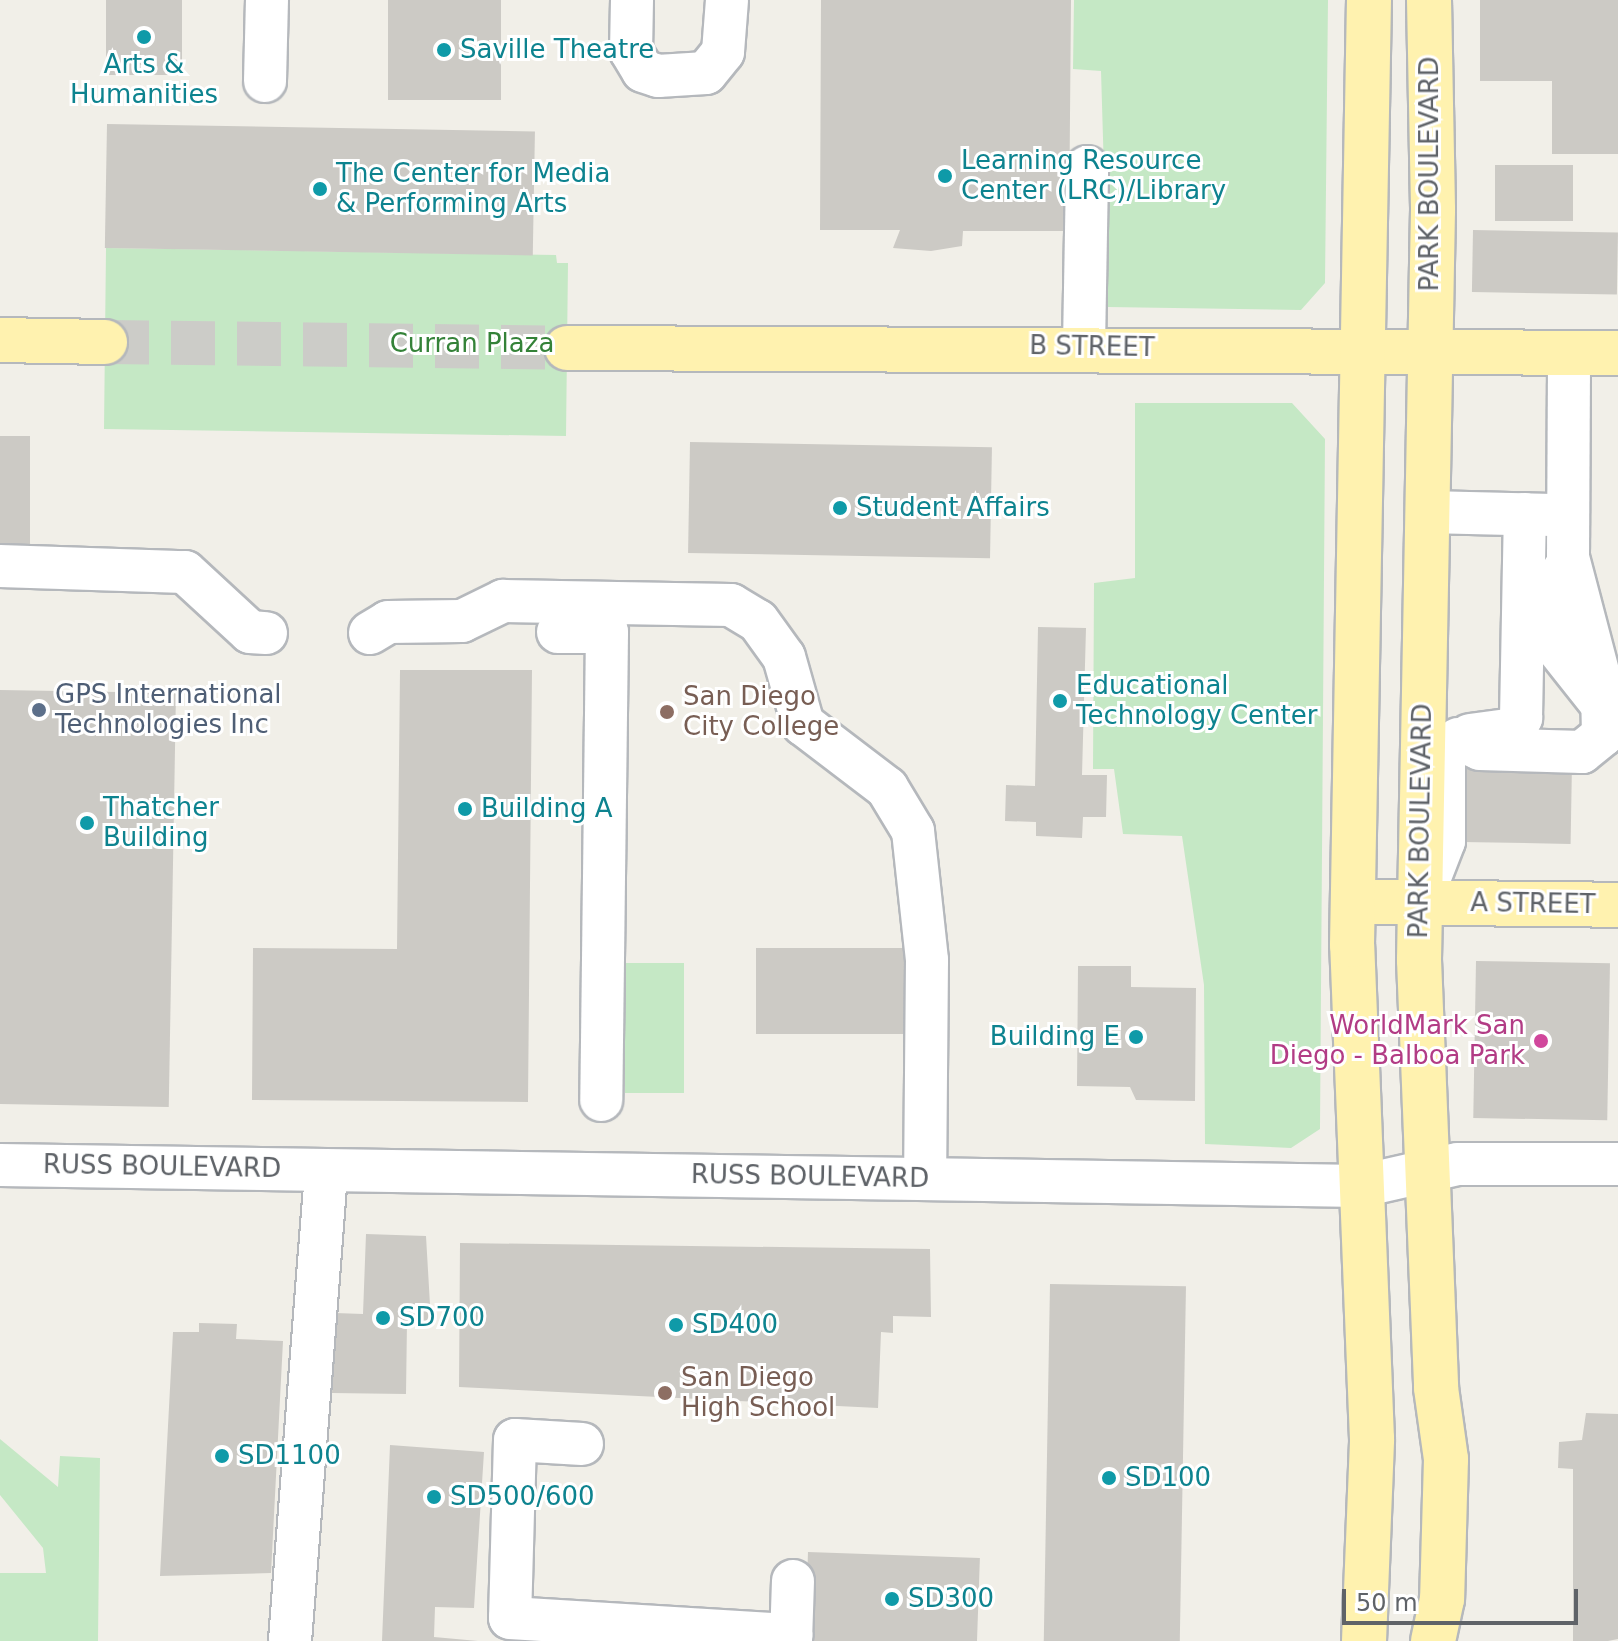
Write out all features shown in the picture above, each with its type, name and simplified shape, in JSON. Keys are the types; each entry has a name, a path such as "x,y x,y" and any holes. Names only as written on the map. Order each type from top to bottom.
{"main road":[{"path":"1364,1641 1372,1439 1353,902 1366,350 1369,0"},
{"name":"PARK BOULEVARD","path":"1429,0 1427,512 1441,739 1419,903 1428,1173 1446,1459 1442,1599 1433,1641"},
{"path":"0,340 105,342"},
{"name":"B STREET","path":"567,348 1084,346 1618,353"},
{"name":"A STREET","path":"1353,902 1618,905"}],"street":[{"path":"265,81 267,0"},
{"path":"632,0 631,51 643,71 658,76 706,73 723,52 727,0"},
{"path":"1084,346 1087,167"},
{"path":"1441,739 1480,749 1582,752 1603,735 1603,706 1568,557 1569,353"},
{"path":"1427,512 1566,515"},
{"path":"1441,739 1515,729 1521,718 1525,514"},
{"path":"0,566 185,572 250,632 266,633"},
{"path":"370,633 388,622 462,621 503,601 731,605 773,638 814,738 866,772 902,808 917,849 927,960 925,1179"},
{"path":"558,632 607,632 601,1100"},
{"name":"RUSS BOULEVARD","path":"0,1165 1361,1186 1464,1164 1618,1164"},
{"path":"290,1641 326,1170"},
{"path":"582,1444 515,1440 509,1629 791,1638 793,1581"}],"green space":[{"path":"1074,0 1328,0 1325,283 1301,310 1108,307 1101,71 1073,69"},
{"name":"Curran Plaza","path":"106,248 556,255 557,263 568,263 566,436 104,429"},
{"path":"1135,403 1292,403 1325,439 1320,1129 1291,1148 1205,1144 1204,985 1182,836 1123,834 1114,769 1093,769 1094,583 1135,578"},
{"path":"625,963 684,963 684,1093 625,1093"},
{"path":"0,1439 58,1487 60,1456 100,1458 98,1641 0,1641 0,1573 46,1573 43,1548 0,1495"}],"building":[{"name":"Arts & Humanities","path":"106,0 182,0 182,75 106,75"},
{"name":"Saville Theatre","path":"388,0 501,0 501,100 388,100"},
{"name":"Learning Resource Center (LRC)/Library","path":"821,0 1071,0 1069,231 963,231 962,246 931,251 893,248 900,230 820,230"},
{"path":"1480,0 1618,0 1618,154 1552,154 1552,81 1480,81"},
{"name":"The Center for Media & Performing Arts","path":"107,124 535,131 533,255 105,248"},
{"path":"1495,165 1573,165 1573,221 1495,221"},
{"path":"1473,230 1618,233 1617,295 1472,292"},
{"path":"0,436 30,436 30,550 0,550"},
{"name":"Student Affairs","path":"690,442 992,447 990,558 688,553"},
{"name":"Educational Technology Center","path":"1038,627 1086,628 1082,775 1107,775 1106,817 1083,817 1082,838 1036,836 1036,822 1005,821 1006,785 1035,786"},
{"name":"Building A","path":"400,670 532,670 528,1102 252,1100 253,948 397,949"},
{"name":"Thatcher Building","path":"0,690 176,693 169,1107 0,1104"},
{"path":"1463,762 1572,764 1571,844 1462,842"},
{"path":"756,948 914,948 914,1034 756,1034"},
{"name":"WorldMark San Diego - Balboa Park","path":"1476,961 1610,963 1607,1120 1473,1118"},
{"name":"Building E","path":"1078,966 1131,966 1131,987 1196,988 1195,1101 1136,1100 1130,1087 1077,1086"},
{"name":"SD700","path":"366,1234 426,1236 431,1322 407,1322 406,1394 332,1393 335,1313 363,1314"},
{"name":"SD400","path":"460,1243 930,1249 931,1317 893,1316 893,1333 881,1332 878,1408 459,1387"},
{"name":"SD100","path":"1050,1284 1186,1286 1180,1641 1044,1641"},
{"name":"SD1100","path":"199,1323 237,1324 236,1339 283,1341 271,1573 160,1576 173,1332 199,1332"},
{"path":"1586,1413 1618,1414 1618,1639 1608,1641 1573,1641 1573,1469 1558,1468 1559,1442 1582,1440"},
{"name":"SD500/600","path":"390,1445 484,1452 474,1608 435,1607 434,1637 478,1641 382,1641"},
{"name":"SD300","path":"808,1552 980,1558 977,1641 805,1641"}],"tunnel":[{"path":"105,342 567,348"}],"place":[{"name":"Arts & Humanities","path":"144,37"},
{"name":"Saville Theatre","path":"444,50"},
{"name":"Learning Resource Center (LRC)/Library","path":"945,176"},
{"name":"The Center for Media & Performing Arts","path":"320,189"},
{"name":"Student Affairs","path":"840,508"},
{"name":"Educational Technology Center","path":"1060,701"},
{"name":"GPS International Technologies Inc","path":"39,710"},
{"name":"San Diego City College","path":"667,712"},
{"name":"Building A","path":"465,809"},
{"name":"Thatcher Building","path":"87,823"},
{"name":"Building E","path":"1136,1037"},
{"name":"WorldMark San Diego - Balboa Park","path":"1541,1041"},
{"name":"SD700","path":"383,1318"},
{"name":"SD400","path":"676,1325"},
{"name":"San Diego High School","path":"665,1393"},
{"name":"SD1100","path":"222,1456"},
{"name":"SD100","path":"1109,1478"},
{"name":"SD500/600","path":"434,1497"},
{"name":"SD300","path":"892,1599"}]}
